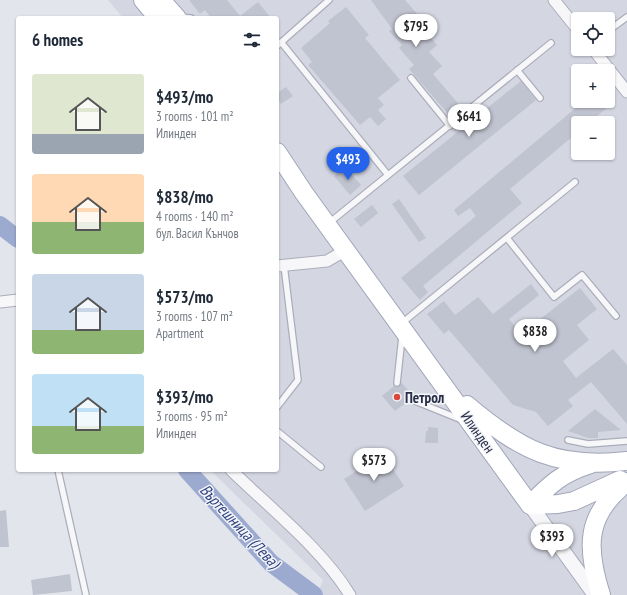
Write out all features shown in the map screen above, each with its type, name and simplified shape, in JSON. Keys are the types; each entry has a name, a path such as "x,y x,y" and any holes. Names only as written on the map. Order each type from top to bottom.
{"main road":[{"path":"143,0 172,16"},
{"path":"161,0 174,16"},
{"name":"Илинден","path":"279,155 304,192 530,505"},
{"name":"Илинден","path":"279,162 304,192"},
{"path":"445,386 492,426 520,445 550,457 592,464"},
{"path":"530,505 557,478 573,470 592,464 627,461"},
{"path":"530,505 558,504 574,501 627,477"},
{"path":"601,595 591,555 594,524 606,501 627,482"}],"street":[{"path":"554,0 571,21"},
{"path":"599,56 627,92"},
{"path":"281,266 327,261 346,250"},
{"path":"0,302 16,300"},
{"path":"233,472 323,559 338,576 350,595"},
{"name":"Илинден","path":"530,505 595,595"}],"lane":[{"path":"329,0 279,44 388,175"},
{"path":"615,25 627,16"},
{"path":"327,224 551,43"},
{"path":"517,70 540,98"},
{"path":"410,78 450,126"},
{"path":"397,383 401,326 575,182"},
{"path":"507,238 554,297 582,275 616,316"},
{"path":"279,404 298,380 281,266"},
{"path":"410,399 472,424"},
{"path":"279,433 321,467"},
{"path":"568,440 588,444 627,441"},
{"path":"58,472 86,595"}],"shaded area":[{"path":"108,0 627,0 627,595 317,595 323,580 212,472 279,472 279,16 121,16"}],"building":[{"path":"189,0 227,0 240,16 210,16 205,10 200,14"},
{"path":"371,0 405,0 426,24 422,28 437,45 429,52 442,66 433,74 461,107 450,116 409,69 414,65 399,48 402,45 389,31 392,29"},
{"path":"258,2 269,16 240,16"},
{"path":"346,7 369,35 365,38 400,80 378,98 384,105 378,110 386,119 378,126 370,117 360,125 308,65 312,62 301,48 330,23 328,21"},
{"path":"521,81 536,100 419,195 403,176"},
{"path":"286,87 293,96 281,104 279,101 279,92"},
{"path":"576,108 607,108 597,116 571,116 571,138 510,189 522,203 423,286 428,292 420,300 401,278 476,216 470,208 458,216 454,210"},
{"path":"345,167 361,185 350,195 334,176"},
{"path":"399,199 426,238 419,242 392,204"},
{"path":"372,205 378,213 361,227 354,219"},
{"path":"531,284 539,295 509,319 521,334 580,288 597,309 577,325 589,340 563,361 576,378 613,349 627,365 627,424 591,382 568,400 573,406 548,426 536,412 513,405 449,330 444,334 427,314 444,301 455,315 478,297 493,314"},
{"path":"401,382 413,396 407,396 407,402 395,411 382,396 394,386 399,387"},
{"path":"595,409 621,430 598,432 598,438 588,438 568,431"},
{"path":"428,427 438,428 438,443 425,443 426,431 428,431"},
{"path":"383,454 404,486 365,511 344,479"},
{"path":"6,510 9,547 0,547 0,511"},
{"path":"70,574 72,591 33,595 31,580"}],"waterway":[{"name":"Въртешница (Лева)","path":"0,225 16,237"},
{"name":"Въртешница (Лева)","path":"189,472 271,563 314,595"}],"place":[{"name":"Петрол","path":"397,397"}]}
